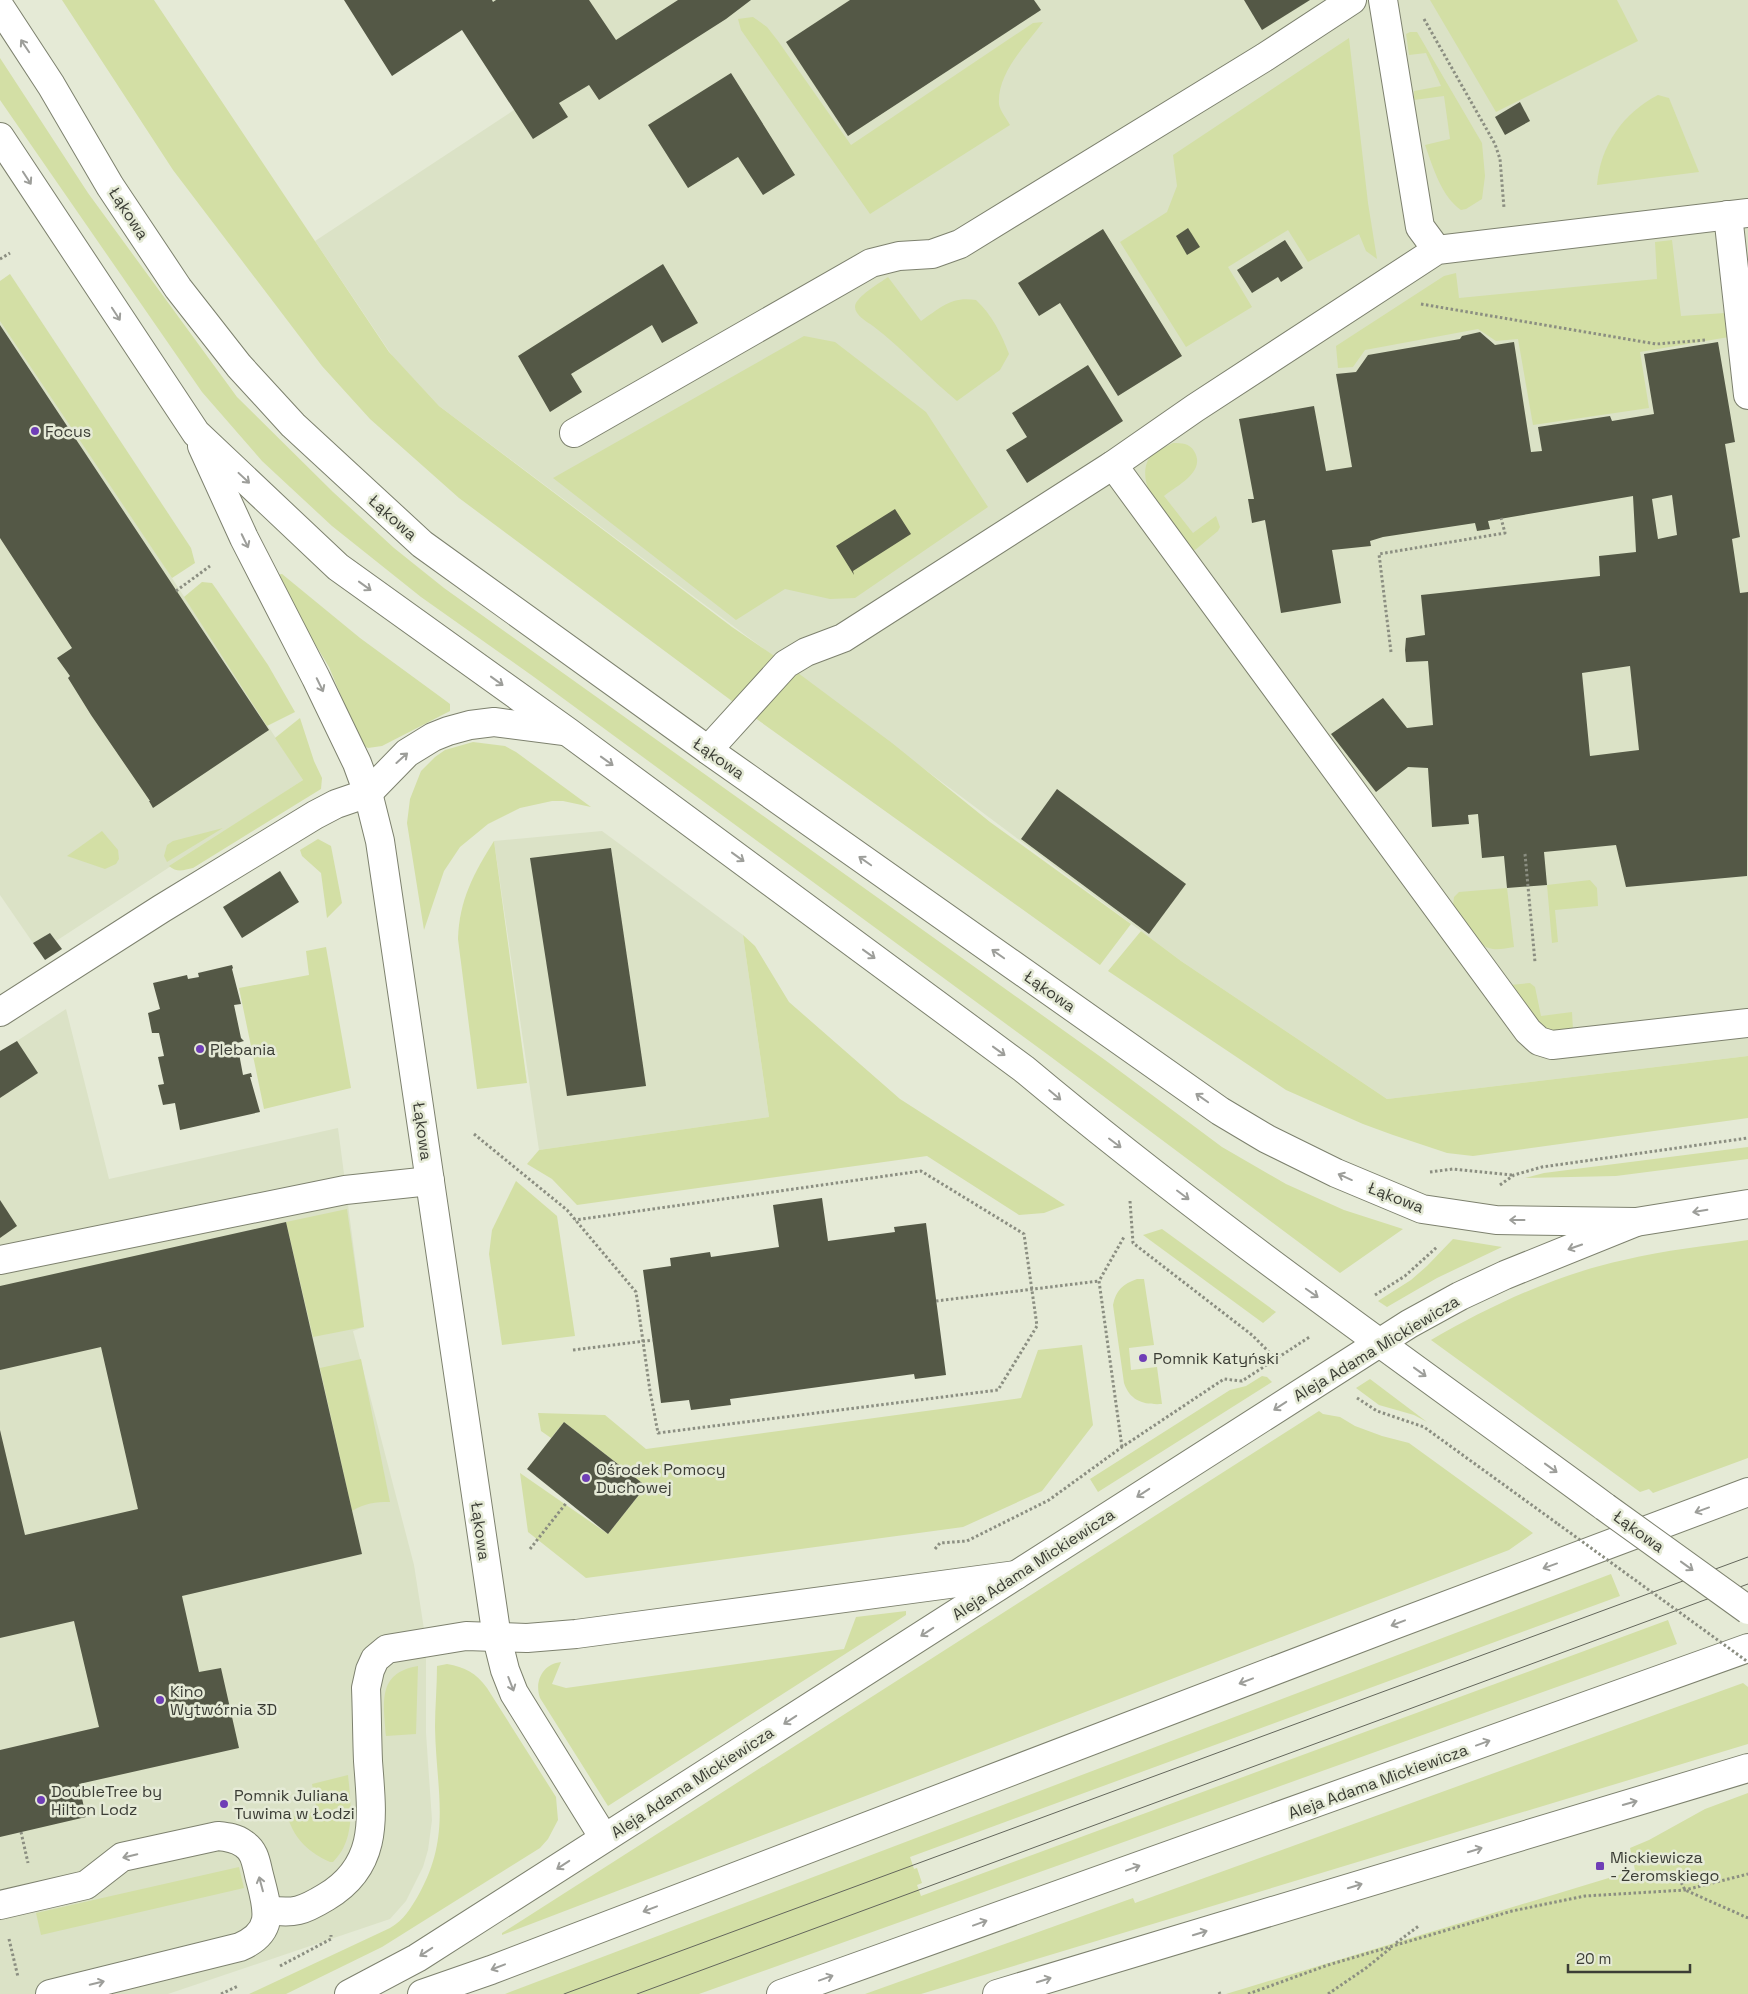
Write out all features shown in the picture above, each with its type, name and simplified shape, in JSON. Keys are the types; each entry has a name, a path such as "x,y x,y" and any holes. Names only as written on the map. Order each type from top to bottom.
{"street":[{"path":"574,433 871,263 899,256 932,254 960,244 1265,57 1352,0"},
{"path":"1383,0 1420,227 1437,250"},
{"name":"Łąkowa","path":"0,7 51,85 110,186 178,288 239,366 293,425 422,544 708,750 1220,1111 1267,1139 1336,1173 1422,1209 1496,1220 1636,1222"},
{"name":"Łąkowa","path":"0,137 196,433 244,538 345,737 368,792 380,842 496,1638 514,1693 604,1838"},
{"path":"708,750 786,664 806,652 843,638 1113,465 1195,408 1437,250 1738,214 1742,338 1748,395"},
{"name":"Łąkowa","path":"196,433 338,567 568,732 1024,1069 1086,1121 1292,1279 1748,1610"},
{"path":"1113,465 1528,1031 1539,1041 1552,1046 1748,1023"},
{"path":"0,1012 316,815 336,804 368,792 407,753 433,737 470,724 494,722 568,732"},
{"path":"0,1260 345,1190 430,1182"},
{"name":"Aleja Adama Mickiewicza","path":"349,1994 417,1958 1409,1324 1469,1292 1540,1259 1581,1245 1636,1222 1748,1204"},
{"path":"422,1994 492,1970 1394,1625 1748,1492"},
{"path":"268,1910 287,1912 299,1911 310,1907 338,1890 360,1866 368,1845 372,1817 366,1688 370,1670 375,1659 387,1649 466,1636 527,1638 576,1634 1016,1575"},
{"name":"Aleja Adama Mickiewicza","path":"780,1994 1748,1648"},
{"path":"997,1994 1748,1768"},
{"path":"1,1904 86,1885 122,1858 218,1836 232,1837 245,1844 254,1853 268,1910 262,1930 252,1942 240,1947 50,1994"}],"path":[{"path":"1423,18 1495,144 1500,159 1504,208"},
{"path":"0,259 10,252"},
{"path":"1368,295 1656,344 1742,338"},
{"path":"1391,652 1379,554 1505,533 1501,518"},
{"path":"176,590 210,566"},
{"path":"1525,854 1535,962"},
{"path":"474,1134 567,1210 636,1292 658,1433 998,1390 1037,1326 1024,1234 921,1171 576,1220"},
{"path":"1122,1447 1099,1281 1124,1237"},
{"path":"1133,1243 1252,1334 1276,1359"},
{"path":"936,1301 1099,1281"},
{"path":"573,1350 653,1340"},
{"path":"1297,1345 1310,1362 1365,1404 1377,1411 1424,1427 1748,1662"},
{"path":"940,1543 967,1540 1048,1500 1122,1447 1224,1379"},
{"path":"530,1549 567,1502"},
{"path":"1248,1994 1328,1965 1512,1910 1585,1896 1685,1890 1748,1874"},
{"path":"1680,1878 1685,1890 1748,1918"},
{"path":"1,1904 20,1985"},
{"path":"1328,1994 1366,1968 1420,1925"}],"shaded area":[{"path":"492,0 1748,0 1748,1056 1387,1099 1181,961 439,406 393,357 315,241 514,110 559,103"},
{"path":"0,313 303,780 56,941 50,933 33,943 0,895"},
{"path":"602,831 743,935 769,1117 539,1150 494,841"},
{"path":"66,1009 109,1179 338,1128 364,1327 353,1331 414,1565 426,1642 426,1733 432,1820 428,1850 423,1867 406,1901 390,1919 168,1994 0,1994 0,1052"}],"green space":[{"path":"62,0 154,0 389,352 439,406 732,627 786,664 892,743 990,822 1131,924 1100,965 744,710 459,498 370,419 322,366 173,170"},
{"path":"1430,0 1617,0 1638,41 1496,112"},
{"path":"753,17 767,27 778,41 851,145 1033,23 1043,22 1014,60 1003,81 999,104 1010,125 870,214 741,30 738,19"},
{"path":"1417,32 1482,143 1485,176 1482,199 1466,209 1461,210 1448,197 1435,172 1425,145 1450,139 1444,96 1414,100 1414,91 1441,86 1426,53 1409,55 1406,34"},
{"path":"1349,38 1368,203 1377,259 1366,251 1359,234 1308,262 1288,230 1228,267 1252,307 1186,347 1120,242 1167,212 1177,186 1173,155"},
{"path":"0,58 88,193 237,397 333,492 394,548 444,588 1105,1060 1222,1147 1286,1184 1344,1210 1403,1229 1340,1273 1047,1054 534,677 421,597 332,526 262,461 202,392 0,100"},
{"path":"1658,95 1669,98 1699,172 1597,185 1603,157 1608,144 1616,132 1634,111"},
{"path":"1672,240 1681,316 1725,313 1729,337 1640,352 1649,408 1533,425 1518,339 1496,341 1478,329 1365,350 1353,367 1338,368 1336,346 1444,276 1456,273 1459,298 1657,279 1655,242"},
{"path":"10,274 191,548 195,563 172,578 0,321 0,281"},
{"path":"888,277 921,321 953,301 976,300 996,325 1009,354 1000,370 957,401 895,344 857,313 855,307 859,299 868,290"},
{"path":"804,336 835,342 926,412 988,507 855,598 830,599 785,589 736,620 553,478"},
{"path":"1173,443 1190,446 1197,459 1196,465 1188,478 1164,496 1193,533 1216,516 1220,527 1218,531 1195,550 1192,550 1158,508 1147,484 1145,472 1148,460 1155,452"},
{"path":"282,574 360,638 450,704 450,711 382,746 368,748 361,744 329,667 275,578 276,575"},
{"path":"202,582 212,583 268,665 295,712 267,726 184,597"},
{"path":"300,718 314,761 322,778 321,789 193,868 178,870 169,866 303,780 275,738"},
{"path":"473,742 505,746 516,752 591,807 563,801 552,801 520,808 488,824 460,847 444,871 424,930 407,823 410,799 421,771 435,757 445,750"},
{"path":"223,828 167,862 164,856 167,845 173,841"},
{"path":"102,831 118,850 119,859 116,864 105,869 67,856"},
{"path":"318,839 331,846 342,903 327,918 321,873 302,856 300,850"},
{"path":"494,841 527,1083 477,1089 458,939 461,912 469,887"},
{"path":"1590,880 1597,888 1598,906 1555,910 1558,942 1552,943 1547,885"},
{"path":"1507,888 1514,947 1493,949 1475,938 1465,925 1453,905 1454,897 1459,892"},
{"path":"1141,931 1181,961 1387,1099 1748,1056 1748,1118 1473,1156 1447,1153 1363,1124 1286,1090 1108,971"},
{"path":"743,935 755,946 789,1002 900,1099 1065,1205 1044,1213 1019,1215 927,1156 577,1205 552,1179 527,1164 539,1150 769,1117"},
{"path":"326,947 351,1088 264,1109 239,988 309,975 306,951"},
{"path":"1530,983 1535,987 1541,1016 1572,1012 1573,1030 1568,1032 1550,1030 1540,1026 1510,985"},
{"path":"1748,1147 1748,1159 1616,1176 1525,1178 1544,1173"},
{"path":"516,1181 557,1216 575,1336 502,1345 489,1254 492,1230"},
{"path":"347,1209 364,1327 313,1337 286,1222"},
{"path":"1162,1229 1276,1312 1263,1323 1143,1235"},
{"path":"1453,1239 1502,1247 1437,1278 1387,1307 1378,1301 1411,1280"},
{"path":"1748,1240 1748,1458 1653,1493 1649,1489 1640,1492 1431,1340 1524,1292 1598,1266 1686,1248"},
{"path":"1137,1279 1144,1279 1154,1345 1129,1348 1131,1370 1157,1367 1162,1404 1149,1404 1138,1401 1130,1394 1124,1383 1113,1305 1116,1295 1121,1288"},
{"path":"1082,1345 1093,1425 1042,1491 963,1527 586,1578 528,1532 520,1473 608,1534 646,1486 564,1422 551,1438 541,1431 538,1413 605,1415 646,1449 1021,1398 1038,1350"},
{"path":"361,1359 390,1502 361,1506 352,1511 320,1368"},
{"path":"1262,1376 1267,1377 1272,1382 1098,1492 1090,1479 1230,1390 1246,1386"},
{"path":"1370,1379 1427,1422 1414,1415 1379,1405 1356,1388"},
{"path":"1319,1411 1323,1414 1340,1417 1355,1426 1382,1436 1409,1443 1533,1533 1509,1550 502,1935 502,1933"},
{"path":"1611,1574 1620,1596 910,1857 914,1869 917,1868 922,1883 917,1885 921,1896 1668,1620 1677,1644 699,1994 505,1994"},
{"path":"906,1611 906,1615 608,1806 538,1692 539,1680 542,1674 549,1666 555,1663 561,1662 552,1684 566,1688 844,1649 856,1617"},
{"path":"447,1664 459,1667 479,1678 556,1797 558,1820 548,1839 540,1848 382,1947 286,1994 249,1994 390,1928 410,1909 419,1894 436,1852 439,1832 440,1812 435,1727 437,1666"},
{"path":"418,1666 416,1734 386,1736 384,1702 389,1683 395,1675"},
{"path":"1743,1683 1748,1687 1748,1744 921,1994 865,1994 1133,1898 1135,1903"},
{"path":"348,1775 351,1809 349,1832 340,1853 333,1862 330,1862 304,1845 295,1833 288,1818 317,1811 312,1784"},
{"path":"1748,1793 1748,1994 1226,1994 1635,1870 1630,1848 1649,1840 1705,1809"},
{"path":"239,1867 244,1888 41,1935 36,1913"}],"building":[{"path":"344,0 492,0 493,2 496,0 589,0 616,40 678,0 751,0 726,19 599,100 589,85 559,103 568,117 533,139 462,30 392,76"},
{"path":"850,0 1034,0 1041,10 848,136 786,42"},
{"path":"1244,0 1310,0 1262,30"},
{"path":"731,73 795,175 763,195 738,157 688,188 648,125"},
{"path":"1520,102 1530,121 1505,135 1495,117"},
{"path":"1188,228 1200,247 1187,255 1176,236"},
{"path":"1103,229 1182,356 1118,396 1060,303 1039,316 1018,283"},
{"path":"1285,240 1303,268 1281,282 1278,277 1252,293 1237,270"},
{"path":"663,264 698,323 662,343 652,325 571,374 582,392 550,412 518,356"},
{"path":"0,325 269,730 153,808 68,678 70,676 57,658 72,648 0,538"},
{"path":"1480,332 1495,345 1514,342 1531,452 1542,451 1538,427 1610,416 1612,421 1654,414 1644,354 1718,342 1735,442 1725,444 1740,537 1732,539 1740,593 1748,592 1747,876 1626,887 1616,845 1544,852 1547,885 1507,888 1504,856 1482,858 1478,814 1468,815 1469,824 1432,827 1428,768 1408,767 1376,792 1331,734 1383,698 1407,728 1433,725 1428,661 1406,662 1406,638 1425,635 1421,595 1600,576 1599,556 1636,552 1633,496 1488,521 1490,529 1477,531 1475,523 1383,537 1370,541 1371,546 1332,550 1341,603 1281,613 1265,520 1252,523 1248,499 1254,499 1239,419 1314,406 1326,471 1352,467 1336,374 1356,372 1368,355 1460,339 1462,336","holes":["1672,495 1677,535 1658,539 1652,499","1630,666 1639,750 1590,756 1582,673"]},
{"path":"1088,365 1123,421 1027,483 1006,450 1027,437 1012,413"},
{"path":"895,509 911,534 853,571 854,575 836,546"},
{"path":"1057,789 1186,884 1149,934 1021,839"},
{"path":"611,848 646,1086 567,1096 530,858"},
{"path":"280,871 299,902 242,938 223,907"},
{"path":"50,933 62,949 45,960 33,943"},
{"name":"Plebania","path":"232,965 241,1004 234,1005 241,1038 244,1041 237,1043 243,1075 251,1073 252,1077 250,1077 260,1112 180,1130 175,1103 163,1105 158,1085 164,1084 158,1057 164,1056 159,1033 152,1033 148,1013 160,1009 153,983 187,975 188,979 199,977 198,973"},
{"path":"17,1041 38,1073 0,1098 0,1051"},
{"path":"822,1198 828,1241 895,1232 894,1227 926,1223 946,1375 915,1379 914,1374 730,1399 731,1405 691,1410 689,1400 661,1403 643,1270 671,1266 670,1258 710,1252 711,1257 779,1247 773,1205"},
{"path":"0,1200 17,1226 0,1238"},
{"path":"286,1222 362,1554 182,1596 199,1672 221,1668 239,1748 79,1784 86,1817 0,1837 0,1750 99,1727 74,1621 0,1638 0,1430 25,1535 138,1509 101,1347 0,1370 0,1286"},
{"name":"Ośrodek Pomocy Duchowej","path":"564,1422 646,1486 608,1534 527,1469"}],"tram line":[{"path":"564,1994 1748,1557"},
{"path":"637,1994 1748,1584"}],"place":[{"name":"Focus","path":"35,431"},
{"name":"Plebania","path":"200,1049"},
{"name":"Pomnik Katyński","path":"1143,1358"},
{"name":"Ośrodek Pomocy Duchowej","path":"586,1478"},
{"name":"Kino Wytwórnia 3D","path":"160,1700"},
{"name":"DoubleTree by Hilton Lodz","path":"41,1800"},
{"name":"Pomnik Juliana Tuwima w Łodzi","path":"224,1804"},
{"name":"Mickiewicza - Żeromskiego","path":"1600,1866"}]}
